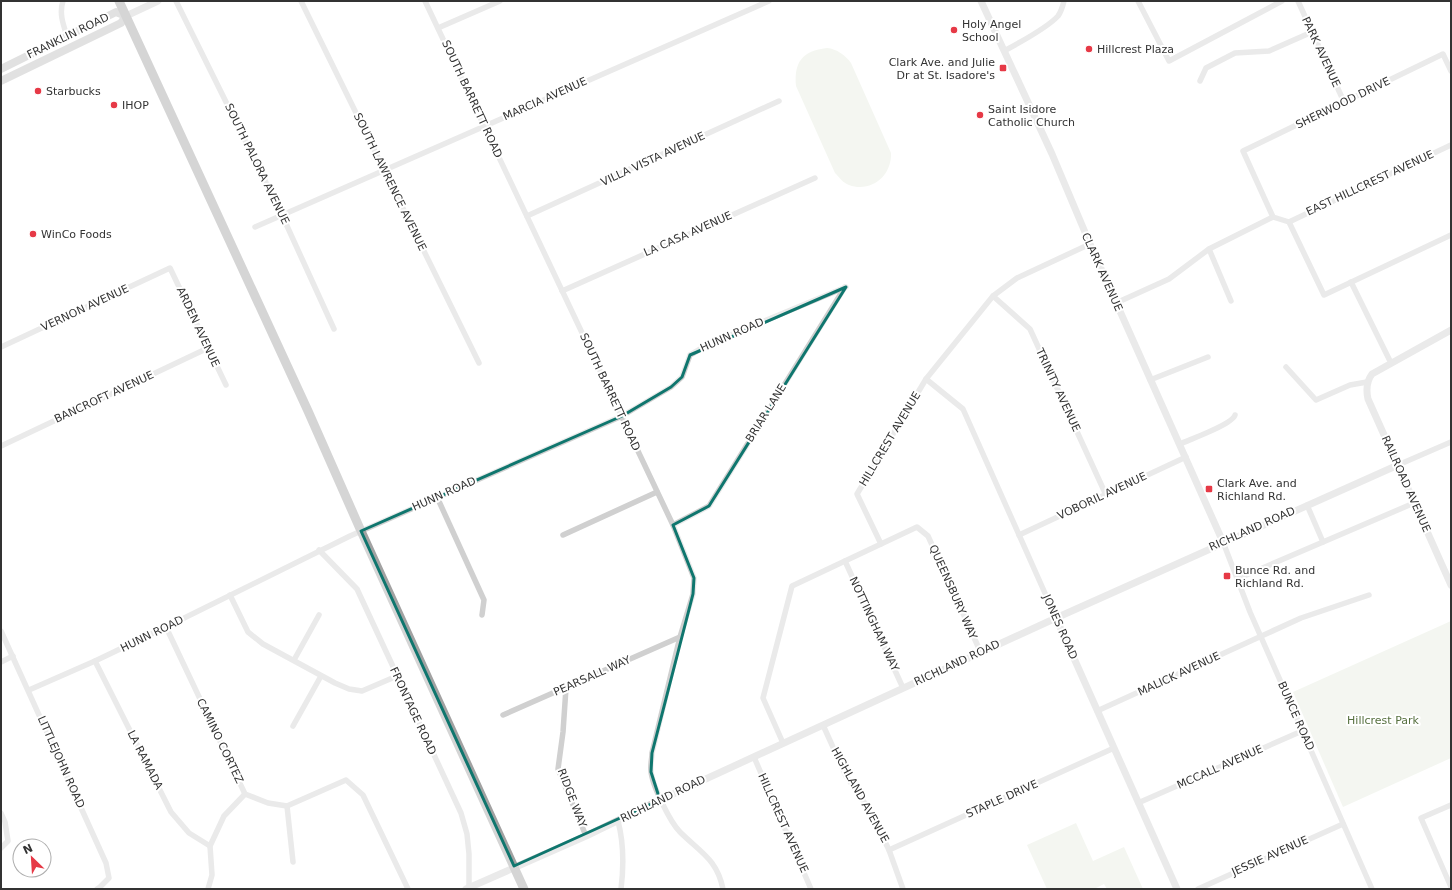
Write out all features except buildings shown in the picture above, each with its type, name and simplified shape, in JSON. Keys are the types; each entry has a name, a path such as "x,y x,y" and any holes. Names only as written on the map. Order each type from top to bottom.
{"highway":[{"path":"118,1 308,411 524,889"}],"main road":[{"name":"FRANKLIN ROAD","path":"1,69 116,12 126,16 121,23 1,81"}],"street":[{"path":"63,1 61,19 67,36"},
{"path":"126,16 158,1"},
{"name":"SOUTH PALORA AVENUE","path":"176,1 282,215 334,329"},
{"name":"SOUTH LAWRENCE AVENUE","path":"301,1 479,364"},
{"name":"SOUTH BARRETT ROAD","path":"425,1 673,525 694,578 693,594 680,637 652,753 651,772 660,800 678,831 706,854 720,875 723,889"},
{"path":"438,28 500,1"},
{"name":"MARCIA AVENUE","path":"255,227 769,1"},
{"name":"CLARK AVENUE","path":"981,1 1053,156 1090,244 1223,542"},
{"path":"1004,51 1035,32 1058,15 1064,1"},
{"path":"1138,1 1169,62 1282,1"},
{"name":"PARK AVENUE","path":"1298,1 1344,102"},
{"path":"1200,81 1206,68 1235,53 1269,51 1312,32"},
{"name":"SHERWOOD DRIVE","path":"1273,217 1242,152 1443,54 1451,71"},
{"name":"VILLA VISTA AVENUE","path":"527,216 779,101"},
{"name":"EAST HILLCREST AVENUE","path":"1289,222 1451,145"},
{"name":"LA CASA AVENUE","path":"562,290 814,178"},
{"path":"1116,303 1169,279 1209,249 1273,217 1289,222 1324,295 1451,235"},
{"name":"HILLCREST AVENUE","path":"881,544 857,494 926,379 993,296 1017,278 1090,244"},
{"path":"1209,249 1231,301"},
{"name":"VERNON AVENUE","path":"1,347 170,268"},
{"name":"ARDEN AVENUE","path":"170,268 226,385"},
{"path":"1351,282 1391,363"},
{"name":"HUNN ROAD","path":"28,690 95,661 166,627 319,550 622,416 671,387 682,377 690,355 709,344 846,287"},
{"name":"BRIAR LANE","path":"673,525 709,506 846,287"},
{"name":"TRINITY AVENUE","path":"993,296 1030,329 1106,495"},
{"path":"1286,367 1316,400 1350,385 1367,382 1372,374 1451,330"},
{"name":"BANCROFT AVENUE","path":"1,446 208,348"},
{"path":"1150,380 1208,357"},
{"name":"JONES ROAD","path":"926,379 963,409 1176,889"},
{"name":"RAILROAD AVENUE","path":"1367,382 1366,392 1368,399 1451,585"},
{"path":"1180,444 1227,424 1234,418 1235,415"},
{"name":"RICHLAND ROAD","path":"468,888 514,866 586,836 783,743 1223,542 1451,442"},
{"name":"VOBORIL AVENUE","path":"1019,535 1186,457"},
{"path":"563,535 657,492"},
{"path":"437,497 484,600 482,615"},
{"path":"1237,579 1414,503"},
{"path":"1307,505 1323,542"},
{"name":"QUEENSBURY WAY","path":"881,544 916,528 928,536 981,653"},
{"name":"BUNCE ROAD","path":"1223,542 1261,636 1372,889"},
{"path":"783,743 763,698 792,586 881,544"},
{"name":"FRONTAGE ROAD","path":"319,550 357,589 461,813 467,834 469,854 468,888"},
{"name":"NOTTINGHAM WAY","path":"845,561 903,688"},
{"path":"230,595 248,632 263,644 349,690 362,691 397,676"},
{"name":"MALICK AVENUE","path":"1097,711 1312,613 1339,606 1369,595"},
{"path":"294,660 319,615"},
{"name":"CAMINO CORTEZ","path":"166,627 245,794 268,803 287,806"},
{"name":"LITTLEJOHN ROAD","path":"1,631 106,863 109,878 100,888 97,889"},
{"name":"PEARSALL WAY","path":"504,715 680,637"},
{"path":"1,662 13,656"},
{"name":"LA RAMADA","path":"95,661 171,812 190,833 210,846"},
{"path":"293,726 321,676"},
{"name":"RIDGE WAY","path":"566,688 563,732 558,768 586,836"},
{"name":"HIGHLAND AVENUE","path":"823,725 846,776 869,809 889,850 903,889"},
{"name":"MCCALL AVENUE","path":"1138,803 1302,731"},
{"name":"STAPLE DRIVE","path":"889,850 1114,748"},
{"name":"HILLCREST AVENUE","path":"754,757 812,889"},
{"path":"293,862 287,806 346,780 363,795 408,889"},
{"path":"208,889 212,875 210,846 224,816 245,794"},
{"path":"1446,889 1451,887 1420,818 1451,805"},
{"path":"1,813 5,822 8,841 1,848"},
{"path":"618,821 623,840 624,870 622,889"},
{"name":"JESSIE AVENUE","path":"1198,889 1343,824"}],"highlighted area":[{"path":"846,287 709,506 673,525 694,578 693,594 652,753 651,772 660,800 514,866 361,531 622,416 671,387 682,377 690,355"}],"green space":[{"path":"827,48 840,53 851,63 891,153 888,169 884,175 879,181 865,187 849,185 835,173 796,86 796,70 801,59 811,52"},
{"name":"Hillcrest Park","path":"1451,621 1451,758 1343,807 1293,692"},
{"path":"1076,823 1093,861 1124,847 1143,889 1107,889 1104,884 1094,889 1047,889 1027,845"}],"place":[{"name":"Holy Angel School","path":"954,30"},
{"name":"Hillcrest Plaza","path":"1089,49"},
{"name":"Clark Ave. and Julie Dr at St. Isadore's","path":"1003,68"},
{"name":"Starbucks","path":"38,91"},
{"name":"IHOP","path":"114,105"},
{"name":"Saint Isidore Catholic Church","path":"980,115"},
{"name":"WinCo Foods","path":"33,234"},
{"name":"Clark Ave. and Richland Rd.","path":"1209,489"},
{"name":"Bunce Rd. and Richland Rd.","path":"1227,576"}]}
